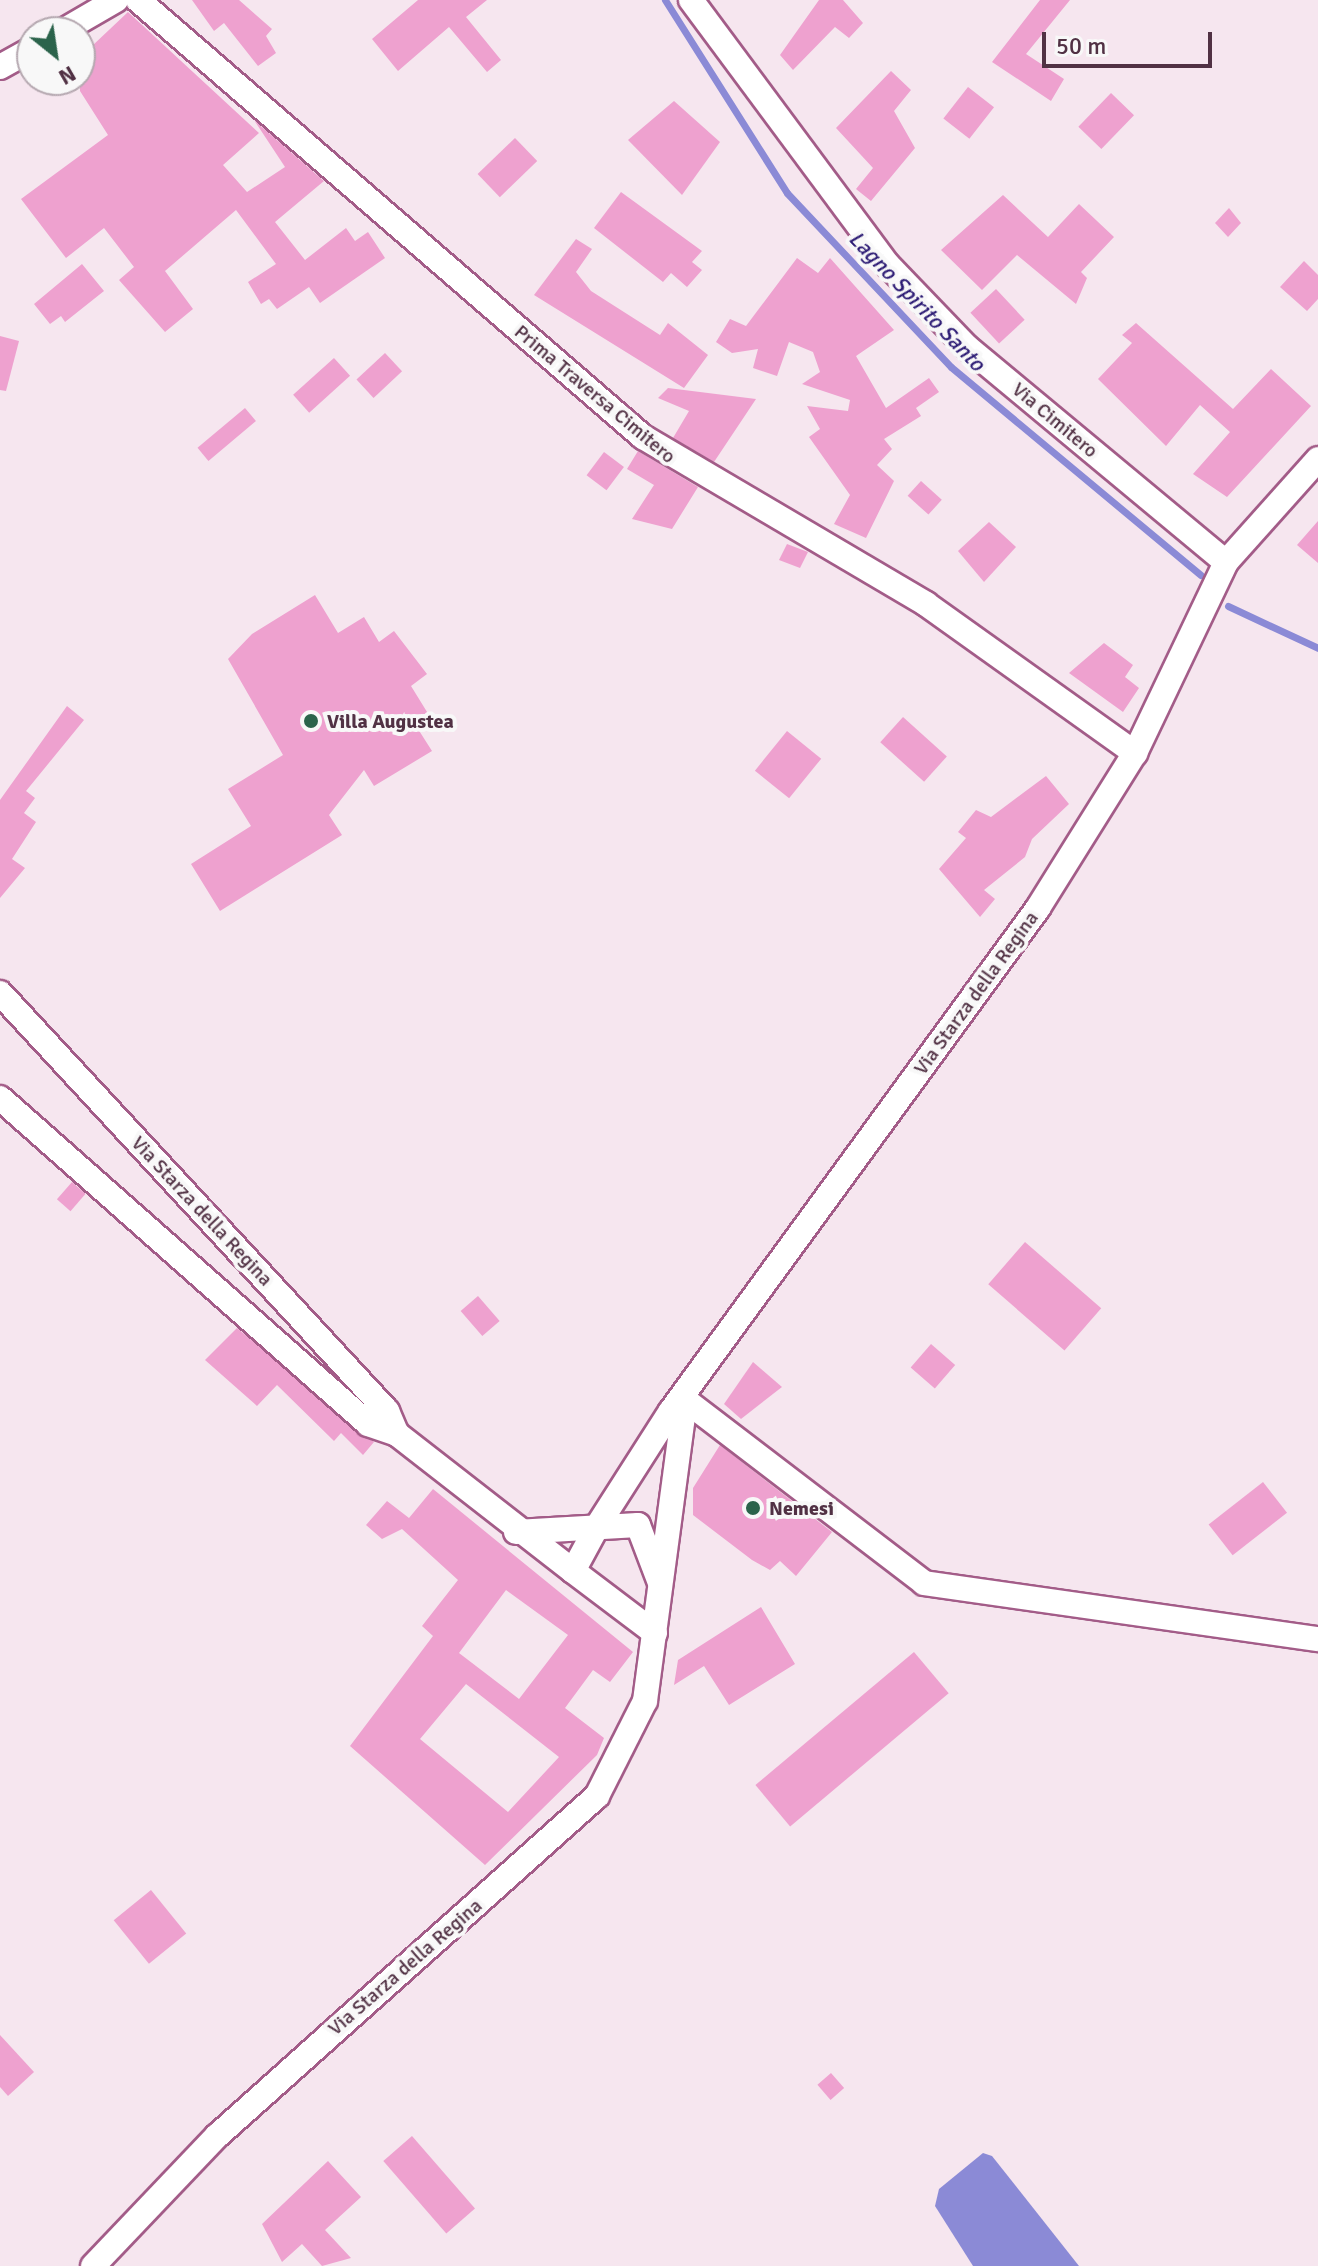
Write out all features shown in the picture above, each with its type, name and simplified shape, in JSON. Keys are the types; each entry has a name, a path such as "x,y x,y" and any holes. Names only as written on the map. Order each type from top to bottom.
{"street":[{"path":"88,16 116,0"},
{"name":"Prima Traversa Cimitero","path":"138,0 643,437 926,604 1135,753"},
{"name":"Via Cimitero","path":"691,0 888,265 968,348 1226,562"},
{"name":"Via Starza della Regina","path":"573,1571 598,1525 685,1400 1038,908 1135,753 1226,562 1318,459"},
{"name":"Via Starza della Regina","path":"0,993 387,1411 397,1434"},
{"name":"Via Starza della Regina","path":"0,1098 368,1424 397,1434 516,1532 655,1633"},
{"path":"685,1400 924,1583 1318,1639"},
{"name":"Via Starza della Regina","path":"93,2266 217,2136 597,1796 645,1701 685,1400"},
{"name":"Via Starza della Regina","path":"516,1532 638,1525 660,1583"}],"shaded area":[{"path":"983,2153 992,2156 1079,2266 973,2266 935,2206 939,2189"}],"building":[{"path":"192,0 239,0 272,29 266,36 276,53 258,66 224,23 214,31"},
{"path":"418,0 487,0 466,17 501,60 487,72 449,27 398,71 372,39"},
{"path":"819,0 843,0 863,23 849,38 835,27 793,70 780,55"},
{"path":"1040,0 1070,0 1026,54 1064,79 1051,101 992,62"},
{"path":"128,12 259,133 223,165 247,192 285,167 254,120 324,181 275,222 305,260 346,228 355,241 368,232 385,258 320,303 309,287 277,309 269,299 261,304 248,282 276,264 236,210 165,271 193,309 165,332 119,280 134,267 104,228 66,258 21,199 108,135 83,96 96,96 96,42"},
{"path":"891,71 911,90 894,111 915,148 871,201 856,189 873,168 836,128"},
{"path":"968,87 994,107 969,139 943,119"},
{"path":"1111,93 1134,115 1101,149 1078,127"},
{"path":"674,101 720,142 682,195 628,140"},
{"path":"515,138 537,161 500,197 478,174"},
{"path":"621,192 702,251 692,262 702,270 687,287 671,273 663,282 594,228"},
{"path":"1003,195 1048,237 1079,204 1114,237 1081,272 1087,278 1076,304 1017,255 982,290 941,250"},
{"path":"1229,208 1241,223 1228,237 1215,223"},
{"path":"576,239 592,249 576,272 591,291 660,335 668,323 708,355 684,388 534,295"},
{"path":"797,258 818,273 830,258 894,330 856,356 886,408 929,378 939,392 916,408 921,416 884,439 892,449 877,465 894,481 866,538 834,524 850,495 809,437 820,429 807,406 848,411 850,400 802,384 820,372 813,352 789,342 777,376 753,368 758,349 732,353 716,342 730,319 746,326"},
{"path":"1304,261 1318,275 1318,299 1307,311 1280,287"},
{"path":"82,264 104,291 65,322 61,316 50,324 34,304"},
{"path":"996,289 1025,320 999,344 970,313"},
{"path":"1136,323 1233,409 1271,369 1311,406 1227,497 1193,474 1230,432 1200,405 1166,446 1098,379 1132,343 1122,335"},
{"path":"0,336 19,341 6,391 0,390"},
{"path":"385,353 402,371 374,398 356,380"},
{"path":"334,358 350,376 309,413 293,395"},
{"path":"668,388 756,399 714,462 673,438 689,411 658,398"},
{"path":"245,408 256,421 208,461 198,448"},
{"path":"638,451 698,487 672,529 632,519 654,485 627,469"},
{"path":"604,452 624,467 607,490 587,475"},
{"path":"921,481 942,500 928,515 908,496"},
{"path":"1318,521 1318,563 1297,545"},
{"path":"989,522 1016,547 984,582 958,551"},
{"path":"787,544 808,552 800,568 779,560"},
{"path":"315,595 338,633 364,617 379,642 394,631 427,674 411,686 432,720 418,729 432,751 374,786 364,770 329,815 342,835 220,911 191,864 251,826 228,789 283,755 228,659 252,634"},
{"path":"1104,643 1133,665 1125,677 1139,688 1123,712 1069,673"},
{"path":"67,706 84,720 26,791 35,798 24,813 36,822 12,859 25,868 0,898 0,800"},
{"path":"903,717 947,756 924,782 880,742"},
{"path":"787,731 821,759 789,798 755,771"},
{"path":"1046,776 1069,804 1032,839 1025,857 984,890 995,899 980,917 939,869 966,838 958,832 976,810 991,817"},
{"path":"72,1182 86,1194 70,1211 57,1199"},
{"path":"1025,1242 1101,1308 1064,1351 988,1284"},
{"path":"478,1296 500,1321 482,1336 461,1311"},
{"path":"237,1328 374,1442 363,1455 341,1433 334,1441 277,1385 257,1406 205,1360"},
{"path":"931,1344 955,1365 935,1388 911,1367"},
{"path":"753,1362 782,1387 741,1419 724,1404"},
{"name":"Nemesi","path":"720,1445 832,1532 796,1576 780,1561 770,1570 752,1560 693,1515 693,1488"},
{"path":"1263,1482 1287,1513 1233,1555 1209,1524"},
{"path":"433,1489 633,1652 610,1682 593,1670 565,1708 604,1738 597,1755 485,1865 350,1746 433,1636 422,1626 458,1580 402,1529 382,1539 366,1525 387,1501 409,1518","holes":["506,1590 568,1635 519,1699 459,1653","466,1684 559,1757 508,1812 420,1739"]},
{"path":"761,1607 795,1664 729,1705 704,1666 674,1685 678,1660"},
{"path":"914,1652 949,1693 790,1826 755,1785"},
{"path":"151,1890 186,1934 149,1964 114,1920"},
{"path":"0,2035 34,2072 8,2096 0,2087"},
{"path":"831,2073 844,2088 831,2100 817,2085"},
{"path":"412,2136 475,2208 446,2233 383,2161"},
{"path":"328,2161 361,2197 325,2230 351,2258 322,2266 302,2244 282,2262 262,2224"}],"waterway":[{"name":"Lagno Spirito Santo","path":"665,0 787,193 951,367 1201,575"},
{"name":"Lagno Spirito Santo","path":"1228,606 1318,648"}],"place":[{"name":"Villa Augustea","path":"311,721"},
{"name":"Nemesi","path":"753,1508"}]}
